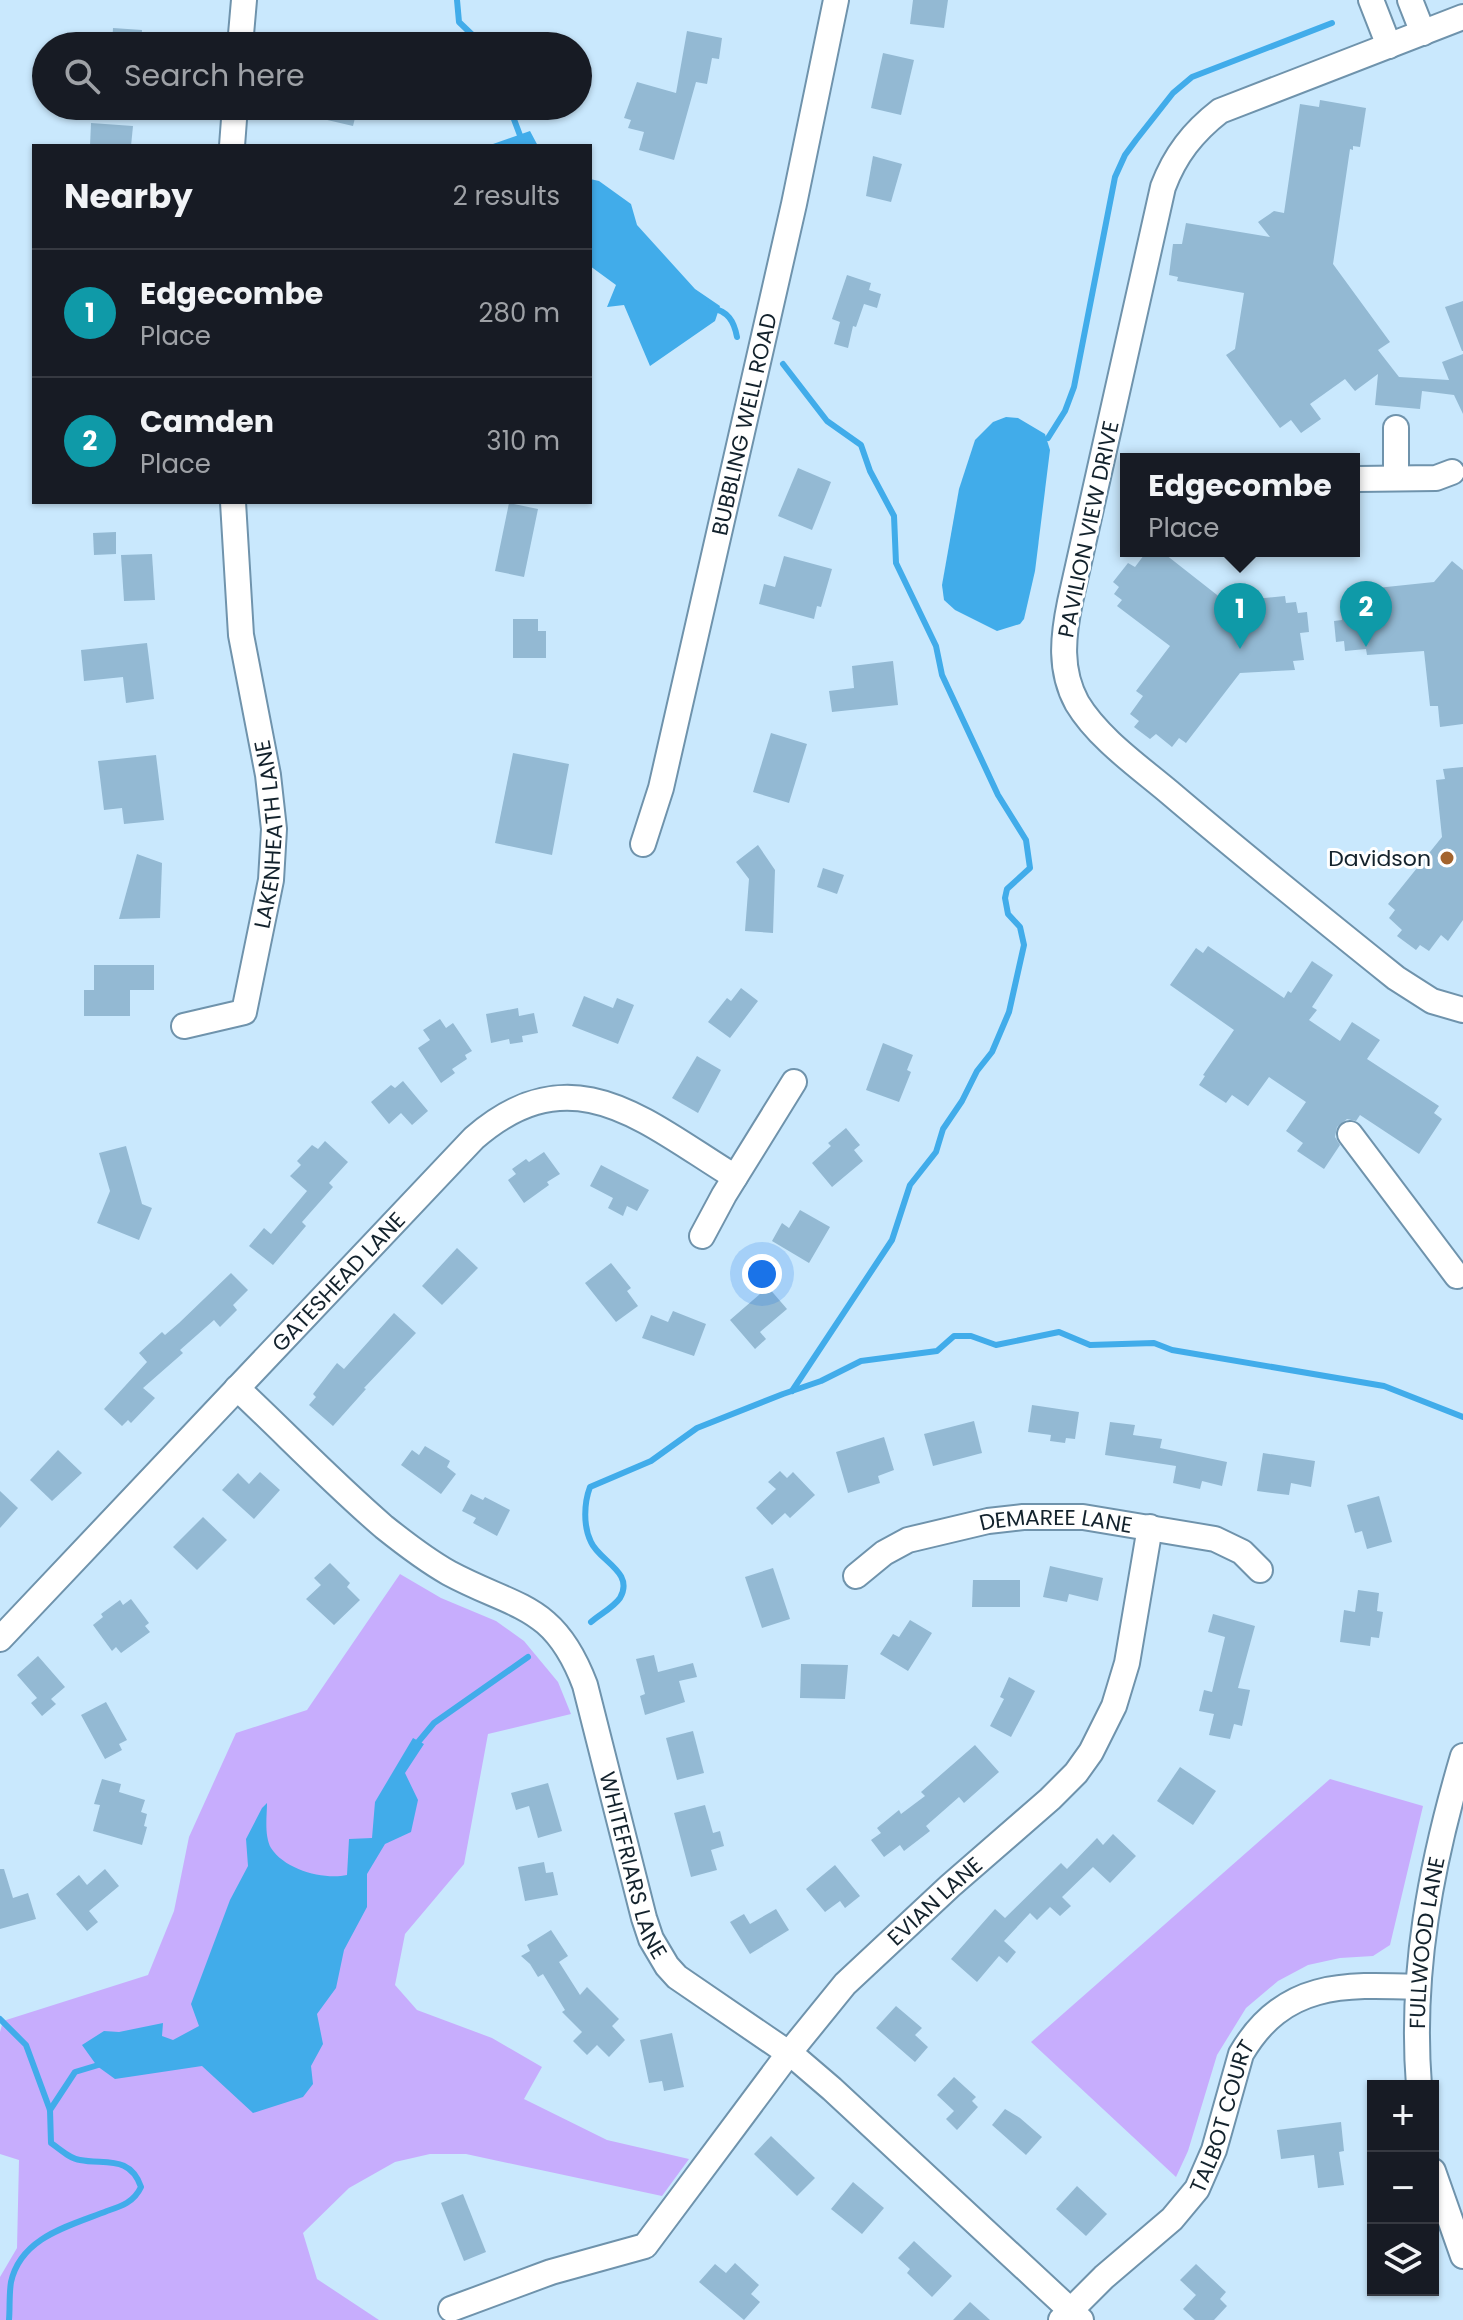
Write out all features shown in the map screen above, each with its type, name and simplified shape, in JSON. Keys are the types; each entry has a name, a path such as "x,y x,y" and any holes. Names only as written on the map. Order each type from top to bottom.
{"street":[{"path":"241,32 244,0"},
{"name":"BUBBLING WELL ROAD","path":"643,844 661,788 794,204 836,0"},
{"path":"1371,0 1389,46"},
{"path":"1410,0 1423,33"},
{"name":"PAVILION VIEW DRIVE","path":"1463,17 1220,111 1183,146 1163,187 1073,587 1063,650 1065,666 1078,703 1094,725 1140,767 1396,978 1432,1001 1463,1010"},
{"path":"232,144 234,120"},
{"path":"1396,428 1396,478"},
{"path":"1360,479 1436,478 1452,472"},
{"name":"LAKENHEATH LANE","path":"184,1026 244,1012 273,862 274,829 268,775 241,635 233,504"},
{"path":"702,1236 794,1082"},
{"name":"GATESHEAD LANE","path":"0,1639 474,1138 494,1121 525,1104 561,1097 592,1100 620,1108 735,1177"},
{"path":"1350,1134 1457,1276"},
{"name":"WHITEFRIARS LANE","path":"237,1388 384,1527 449,1572 516,1603 541,1619 562,1640 577,1664 585,1685 651,1939 667,1966 677,1977 789,2053 877,2129 1071,2317"},
{"name":"DEMAREE LANE","path":"856,1576 884,1553 908,1540 988,1521 1023,1517 1083,1517 1227,1543 1242,1552 1260,1570"},
{"name":"EVIAN LANE","path":"451,2309 551,2272 645,2246 820,2013 869,1960 1050,1799 1091,1752 1114,1706 1127,1663 1150,1527"},
{"name":"FULLWOOD LANE","path":"1418,2080 1415,2039 1417,1987 1435,1859 1463,1756"},
{"name":"TALBOT COURT","path":"1071,2317 1115,2267 1172,2219 1197,2189 1214,2150 1241,2054 1269,2018 1303,1998 1345,1985 1417,1987"},
{"path":"1439,2188 1463,2256"}],"shaded area":[{"path":"400,1574 441,1598 496,1621 524,1641 558,1682 571,1714 488,1734 464,1864 405,1934 395,1985 417,2010 492,2038 542,2067 524,2099 607,2140 689,2159 662,2196 466,2154 430,2154 395,2162 349,2188 303,2233 317,2279 379,2320 0,2320 0,2277 17,2248 19,2160 0,2154 0,2032 3,2021 148,1975 174,1911 189,1837 236,1733 307,1710"},
{"path":"1330,1779 1423,1806 1390,1945 1373,1956 1340,1958 1308,1965 1278,1981 1246,2008 1217,2055 1188,2151 1176,2177 1031,2042"}],"water":[{"path":"530,131 537,144 493,144"},
{"path":"592,179 599,181 631,204 637,225 695,289 720,306 715,321 650,366 624,305 607,307 616,285 592,267"},
{"path":"1006,417 1018,418 1045,434 1050,450 1035,571 1024,619 1020,624 997,631 955,610 944,600 942,585 959,489 975,440 993,422"},
{"path":"413,1738 424,1744 405,1773 418,1800 411,1832 385,1844 367,1874 367,1907 344,1950 336,1988 317,2014 323,2044 311,2066 313,2084 303,2097 253,2113 202,2066 115,2079 97,2066 82,2045 104,2031 119,2032 163,2023 162,2036 173,2040 199,2026 191,2004 230,1900 248,1866 246,1839 262,1808 267,1803 269,1843 277,1856 306,1872 327,1876 347,1875 349,1839 372,1838 375,1802"}],"building":[{"path":"913,0 948,0 944,28 910,24"},
{"path":"113,28 142,30 142,32 113,32"},
{"path":"687,31 722,38 719,59 712,58 707,84 696,82 674,160 639,150 644,132 628,128 631,120 624,118 637,82 676,93"},
{"path":"883,53 914,60 901,115 871,108"},
{"path":"1320,100 1366,108 1360,147 1350,149 1333,264 1390,342 1378,350 1399,377 1449,380 1442,362 1463,354 1463,414 1454,395 1422,391 1420,409 1375,405 1378,374 1355,391 1345,379 1310,404 1321,419 1301,433 1291,420 1280,428 1226,355 1235,349 1244,293 1177,281 1178,277 1169,275 1173,244 1182,244 1186,223 1270,237 1258,222 1274,211 1284,213 1300,104 1319,107"},
{"path":"327,120 354,120 353,126"},
{"path":"91,123 133,126 131,144 90,144"},
{"path":"873,156 902,164 891,202 866,196"},
{"path":"847,275 871,283 869,290 881,294 877,308 864,304 856,327 853,326 848,348 834,344 840,322 832,319"},
{"path":"1463,301 1463,351 1462,351 1445,307"},
{"path":"798,468 831,482 812,530 778,516"},
{"path":"509,504 538,509 524,577 495,571"},
{"path":"116,532 116,554 94,555 93,533"},
{"path":"152,554 155,600 124,601 121,555"},
{"path":"784,556 832,569 821,607 817,606 814,619 759,604 764,584 775,587"},
{"path":"1142,557 1169,557 1226,602 1285,596 1286,603 1296,602 1298,613 1307,612 1309,632 1300,633 1304,660 1293,661 1295,670 1240,673 1186,743 1179,738 1172,747 1156,734 1150,739 1134,727 1139,721 1130,714 1143,696 1136,691 1170,646 1117,606 1122,600 1114,594 1119,587 1113,582 1128,563 1135,567"},
{"path":"1452,561 1463,570 1463,724 1440,727 1438,706 1430,706 1424,651 1367,655 1366,649 1345,651 1344,641 1336,642 1334,621 1342,620 1340,600 1348,599 1348,591 1434,582"},
{"path":"513,619 538,619 538,631 546,631 546,658 513,658"},
{"path":"147,643 154,699 126,703 123,677 84,681 81,650"},
{"path":"893,661 898,705 832,712 829,691 854,688 852,666"},
{"path":"771,733 807,744 789,803 753,792"},
{"path":"513,753 569,764 552,855 495,843"},
{"path":"156,755 164,820 124,824 122,808 104,810 98,761"},
{"name":"Davidson","path":"1463,767 1463,920 1448,941 1441,935 1429,951 1420,945 1416,950 1397,936 1402,930 1389,918 1395,910 1388,904 1442,837 1436,780 1445,779 1443,769"},
{"path":"758,845 775,870 773,933 745,931 749,879 736,862"},
{"path":"137,854 162,863 160,918 119,919"},
{"path":"823,868 844,875 837,894 817,887"},
{"path":"1208,946 1284,998 1288,991 1291,993 1312,961 1333,975 1312,1007 1317,1010 1309,1020 1340,1041 1352,1022 1380,1040 1367,1059 1439,1106 1434,1113 1442,1119 1419,1154 1360,1115 1356,1121 1347,1119 1337,1127 1335,1137 1340,1145 1324,1169 1297,1151 1303,1143 1286,1131 1306,1102 1269,1077 1248,1106 1232,1095 1226,1103 1199,1085 1234,1030 1170,985 1196,948 1203,953"},
{"path":"94,965 154,965 154,990 130,990 130,1016 84,1016 84,990 94,990"},
{"path":"741,988 758,1001 730,1038 708,1022 727,998 731,1001"},
{"path":"584,996 613,1008 617,998 634,1005 618,1044 572,1026"},
{"path":"518,1008 519,1016 534,1013 538,1033 522,1036 523,1042 510,1044 509,1039 491,1043 486,1014"},
{"path":"440,1019 446,1028 453,1023 472,1051 465,1055 467,1059 452,1069 455,1073 441,1083 418,1048 430,1040 423,1030"},
{"path":"883,1043 913,1055 907,1070 911,1072 899,1102 866,1090"},
{"path":"697,1056 721,1070 698,1113 672,1098"},
{"path":"403,1081 428,1111 412,1125 401,1113 389,1124 371,1102 391,1085 395,1088"},
{"path":"846,1128 860,1145 854,1150 863,1161 832,1187 812,1163 831,1146 828,1143"},
{"path":"325,1141 348,1162 329,1183 333,1187 302,1222 306,1226 273,1265 249,1246 264,1228 271,1234 307,1191 290,1176 301,1165 297,1161 312,1145 318,1149"},
{"path":"126,1146 142,1204 152,1208 139,1240 97,1223 110,1191 99,1153"},
{"path":"544,1152 560,1174 524,1203 508,1180 516,1174 512,1169"},
{"path":"601,1165 649,1190 637,1211 627,1206 623,1216 608,1208 613,1198 590,1186"},
{"path":"800,1210 830,1227 809,1263 772,1241 782,1223 789,1228"},
{"path":"457,1248 478,1268 442,1305 422,1286"},
{"path":"611,1263 631,1288 627,1291 638,1306 616,1322 585,1283"},
{"path":"231,1273 248,1290 233,1305 237,1310 220,1327 214,1320 180,1350 183,1353 143,1388 155,1398 131,1423 128,1420 122,1426 104,1409 147,1362 139,1353 162,1332 165,1335 179,1323"},
{"path":"768,1287 787,1309 760,1332 766,1339 755,1349 730,1320"},
{"path":"673,1311 706,1324 694,1356 642,1338 651,1315 668,1322"},
{"path":"394,1313 416,1333 333,1426 309,1405 316,1397 313,1394 337,1363 344,1369"},
{"path":"1032,1405 1079,1412 1075,1439 1066,1438 1065,1443 1050,1441 1051,1435 1028,1432"},
{"path":"974,1421 982,1453 933,1466 924,1434"},
{"path":"1110,1422 1135,1425 1133,1435 1162,1439 1160,1448 1227,1462 1222,1486 1202,1481 1200,1489 1173,1483 1176,1466 1105,1455"},
{"path":"884,1437 894,1470 878,1476 880,1483 848,1493 836,1452"},
{"path":"425,1446 450,1461 447,1467 456,1474 441,1494 401,1465 412,1450 419,1455"},
{"path":"58,1450 82,1473 52,1501 30,1480"},
{"path":"1263,1453 1315,1461 1311,1487 1291,1483 1289,1495 1257,1491"},
{"path":"780,1471 787,1478 793,1472 815,1495 790,1518 785,1513 772,1525 756,1508 776,1489 768,1482"},
{"path":"260,1472 280,1490 254,1519 222,1490 238,1473 249,1484"},
{"path":"0,1491 18,1508 0,1528"},
{"path":"471,1494 483,1500 485,1497 510,1510 497,1536 473,1523 476,1518 462,1511"},
{"path":"1379,1496 1392,1542 1367,1549 1362,1531 1355,1533 1347,1505"},
{"path":"203,1517 227,1540 197,1570 173,1547"},
{"path":"330,1563 350,1583 347,1587 360,1600 334,1625 306,1599 321,1585 314,1578"},
{"path":"1050,1566 1103,1578 1098,1601 1069,1594 1067,1602 1043,1597"},
{"path":"773,1568 790,1619 762,1628 745,1577"},
{"path":"973,1580 1020,1580 1020,1607 972,1607"},
{"path":"1358,1590 1379,1593 1377,1611 1383,1612 1379,1638 1371,1637 1370,1646 1340,1642 1344,1610 1355,1612"},
{"path":"131,1599 149,1623 145,1626 150,1632 121,1653 116,1647 112,1651 93,1625 103,1617 101,1614 120,1600 123,1605"},
{"path":"1213,1614 1255,1626 1238,1688 1250,1690 1242,1726 1234,1724 1230,1739 1209,1735 1214,1714 1199,1711 1204,1690 1212,1692 1225,1637 1208,1632"},
{"path":"910,1620 932,1633 908,1671 880,1654 893,1634 899,1637"},
{"path":"654,1655 658,1672 693,1663 697,1677 679,1681 685,1702 645,1715 640,1696 645,1694 636,1659"},
{"path":"38,1656 65,1687 51,1699 56,1704 42,1716 31,1703 37,1698 17,1675"},
{"path":"801,1664 848,1665 845,1699 800,1698"},
{"path":"1009,1677 1035,1691 1011,1737 990,1726 1004,1699 1000,1697"},
{"path":"106,1702 127,1740 119,1744 122,1750 105,1759 81,1715"},
{"path":"693,1731 704,1773 677,1780 666,1738"},
{"path":"975,1745 999,1772 964,1803 959,1797 926,1826 930,1831 904,1851 900,1845 884,1857 871,1840 881,1833 877,1828 899,1810 901,1814 925,1796 921,1792"},
{"path":"1180,1767 1216,1791 1193,1825 1157,1801"},
{"path":"102,1779 121,1784 119,1792 145,1800 141,1812 147,1814 144,1826 147,1827 142,1845 93,1831 100,1805 94,1804"},
{"path":"548,1783 562,1831 538,1838 529,1806 516,1810 511,1793"},
{"path":"705,1805 713,1833 720,1831 724,1846 711,1850 717,1870 691,1877 674,1813"},
{"path":"1113,1834 1136,1856 1110,1883 1093,1867 1062,1897 1071,1906 1060,1916 1050,1907 1037,1920 1030,1913 1004,1941 1016,1952 1007,1963 999,1956 977,1982 951,1959 995,1909 1005,1918 1061,1863 1067,1869 1097,1838 1103,1845"},
{"path":"544,1862 546,1873 553,1872 558,1895 525,1901 518,1867"},
{"path":"835,1865 860,1896 845,1908 840,1901 825,1912 806,1889"},
{"path":"0,1869 4,1869 13,1898 28,1893 36,1919 0,1929"},
{"path":"105,1869 119,1886 89,1911 98,1922 87,1931 56,1894 79,1875 87,1885"},
{"path":"776,1909 789,1930 750,1954 730,1922 744,1914 750,1924"},
{"path":"551,1930 568,1956 559,1962 580,1995 587,1987 619,2019 612,2026 625,2040 609,2057 597,2045 587,2055 573,2041 582,2032 562,2012 565,2010 543,1974 538,1977 521,1956 530,1951 527,1945"},
{"path":"896,2006 922,2028 915,2035 928,2047 915,2062 876,2028"},
{"path":"672,2033 684,2087 664,2091 662,2081 649,2083 640,2040"},
{"path":"954,2077 976,2097 972,2101 978,2107 957,2130 946,2119 954,2111 937,2095"},
{"path":"1005,2109 1042,2137 1026,2155 992,2125"},
{"path":"1341,2122 1344,2151 1339,2152 1344,2185 1318,2188 1314,2155 1281,2159 1277,2130"},
{"path":"771,2136 815,2178 797,2196 754,2154"},
{"path":"853,2182 884,2208 862,2234 831,2209"},
{"path":"1077,2186 1107,2214 1086,2236 1056,2209"},
{"path":"463,2194 486,2252 464,2261 441,2203"},
{"path":"914,2241 952,2276 932,2297 907,2273 910,2269 898,2258"},
{"path":"735,2263 759,2285 751,2294 760,2302 744,2320 699,2282 715,2264 726,2273"},
{"path":"1196,2264 1226,2292 1220,2299 1227,2306 1214,2320 1195,2320 1183,2309 1196,2295 1180,2280"},
{"path":"970,2302 990,2320 953,2320"}],"waterway":[{"path":"457,0 459,22 469,32"},
{"path":"1048,438 1065,411 1074,387 1115,177 1125,155 1173,93 1192,77 1332,23"},
{"path":"514,120 523,144"},
{"path":"711,308 729,318 737,337"},
{"path":"783,364 827,421 861,445 870,471 894,516 896,563 936,646 942,675 998,795 1026,840 1030,868 1007,889 1005,898 1008,914 1020,927 1024,945 1009,1012 992,1052 977,1071 943,1129 936,1152 910,1185 892,1240 792,1391"},
{"path":"591,1622 620,1598 623,1581 614,1567 595,1549 588,1536 585,1514 590,1487 651,1461 697,1428 821,1381 861,1361 937,1351 954,1336 971,1336 996,1345 1059,1332 1090,1345 1154,1343 1172,1350 1384,1386 1463,1417"},
{"path":"414,1747 434,1723 528,1657"},
{"path":"0,2019 26,2045 50,2110 51,2143 76,2159 123,2166 130,2170 141,2187 127,2203 48,2235 25,2254 11,2282 9,2320"},
{"path":"50,2110 75,2072 105,2063"}],"place":[{"name":"Camden","path":"1366,647"},
{"name":"Edgecombe","path":"1240,649"},
{"name":"Davidson","path":"1447,858"}]}
